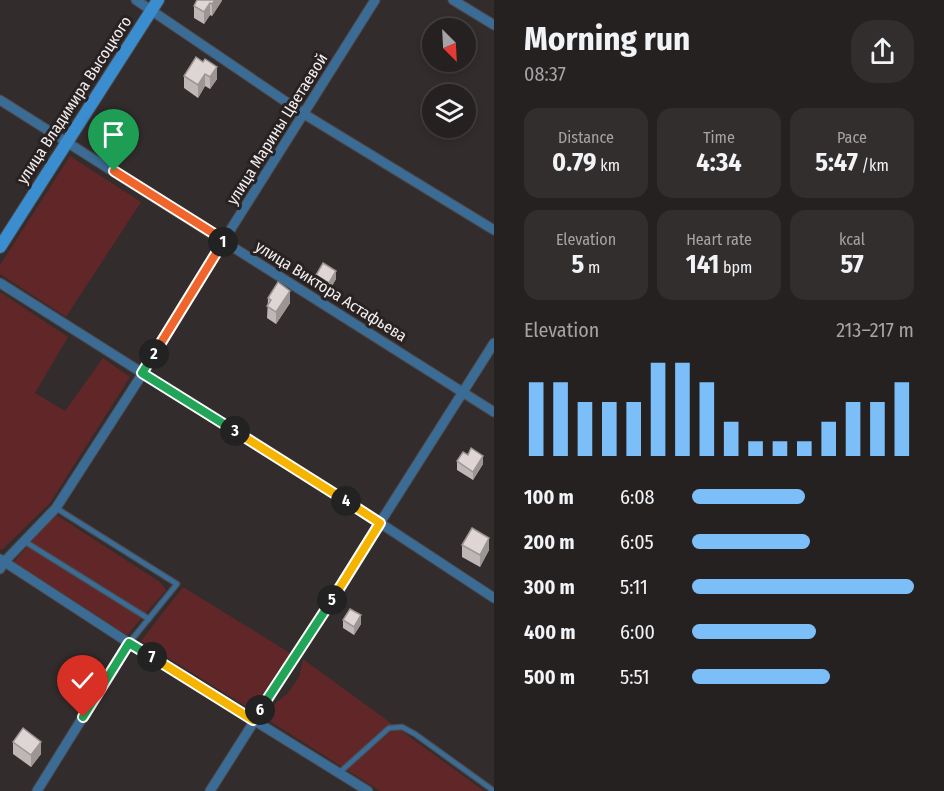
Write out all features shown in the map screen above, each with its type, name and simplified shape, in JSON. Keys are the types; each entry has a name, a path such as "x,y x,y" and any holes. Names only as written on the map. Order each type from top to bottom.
{"street":[{"path":"136,0 155,5 304,114 494,230"},
{"name":"улица Марины Цветаевой","path":"1,563 56,508 375,0"},
{"path":"453,0 492,21"},
{"name":"улица Владимира Высоцкого","path":"0,247 155,5"},
{"name":"улица Виктора Астафьева","path":"0,100 494,412"},
{"path":"0,283 380,523 494,598"},
{"path":"210,791 494,343"},
{"path":"1,563 368,791"},
{"path":"37,791 129,643"}],"lane":[{"path":"56,508 177,584 129,643"},
{"path":"24,541 149,619"},
{"path":"339,773 389,728 402,727 494,791"}],"shaded area":[{"path":"70,156 141,202 66,317 0,274 0,265"},
{"path":"0,292 68,337 35,393 65,411 103,358 130,377 50,503 2,550 0,549"},
{"path":"55,514 160,582 166,590 127,635 13,563"},
{"path":"183,587 290,653 252,710 141,641"},
{"path":"303,659 484,791 380,791 268,720 266,711 288,693 299,677"}],"building":[{"path":"197,0 215,0 204,12 194,6"},
{"path":"196,57 203,62 205,59 217,67 210,77 205,74 198,85 184,76"},
{"path":"323,263 336,271 329,283 316,275"},
{"path":"278,282 290,291 276,312 267,306 271,300 268,298"},
{"path":"471,448 483,456 473,472 457,461 463,452 468,455"},
{"path":"472,528 489,538 480,555 462,545"},
{"path":"350,609 361,615 354,627 343,620"},
{"path":"23,728 41,742 31,755 13,742"}],"route":[{"path":"83,717 129,643 253,720 380,523 142,373 224,240 114,171"}]}
